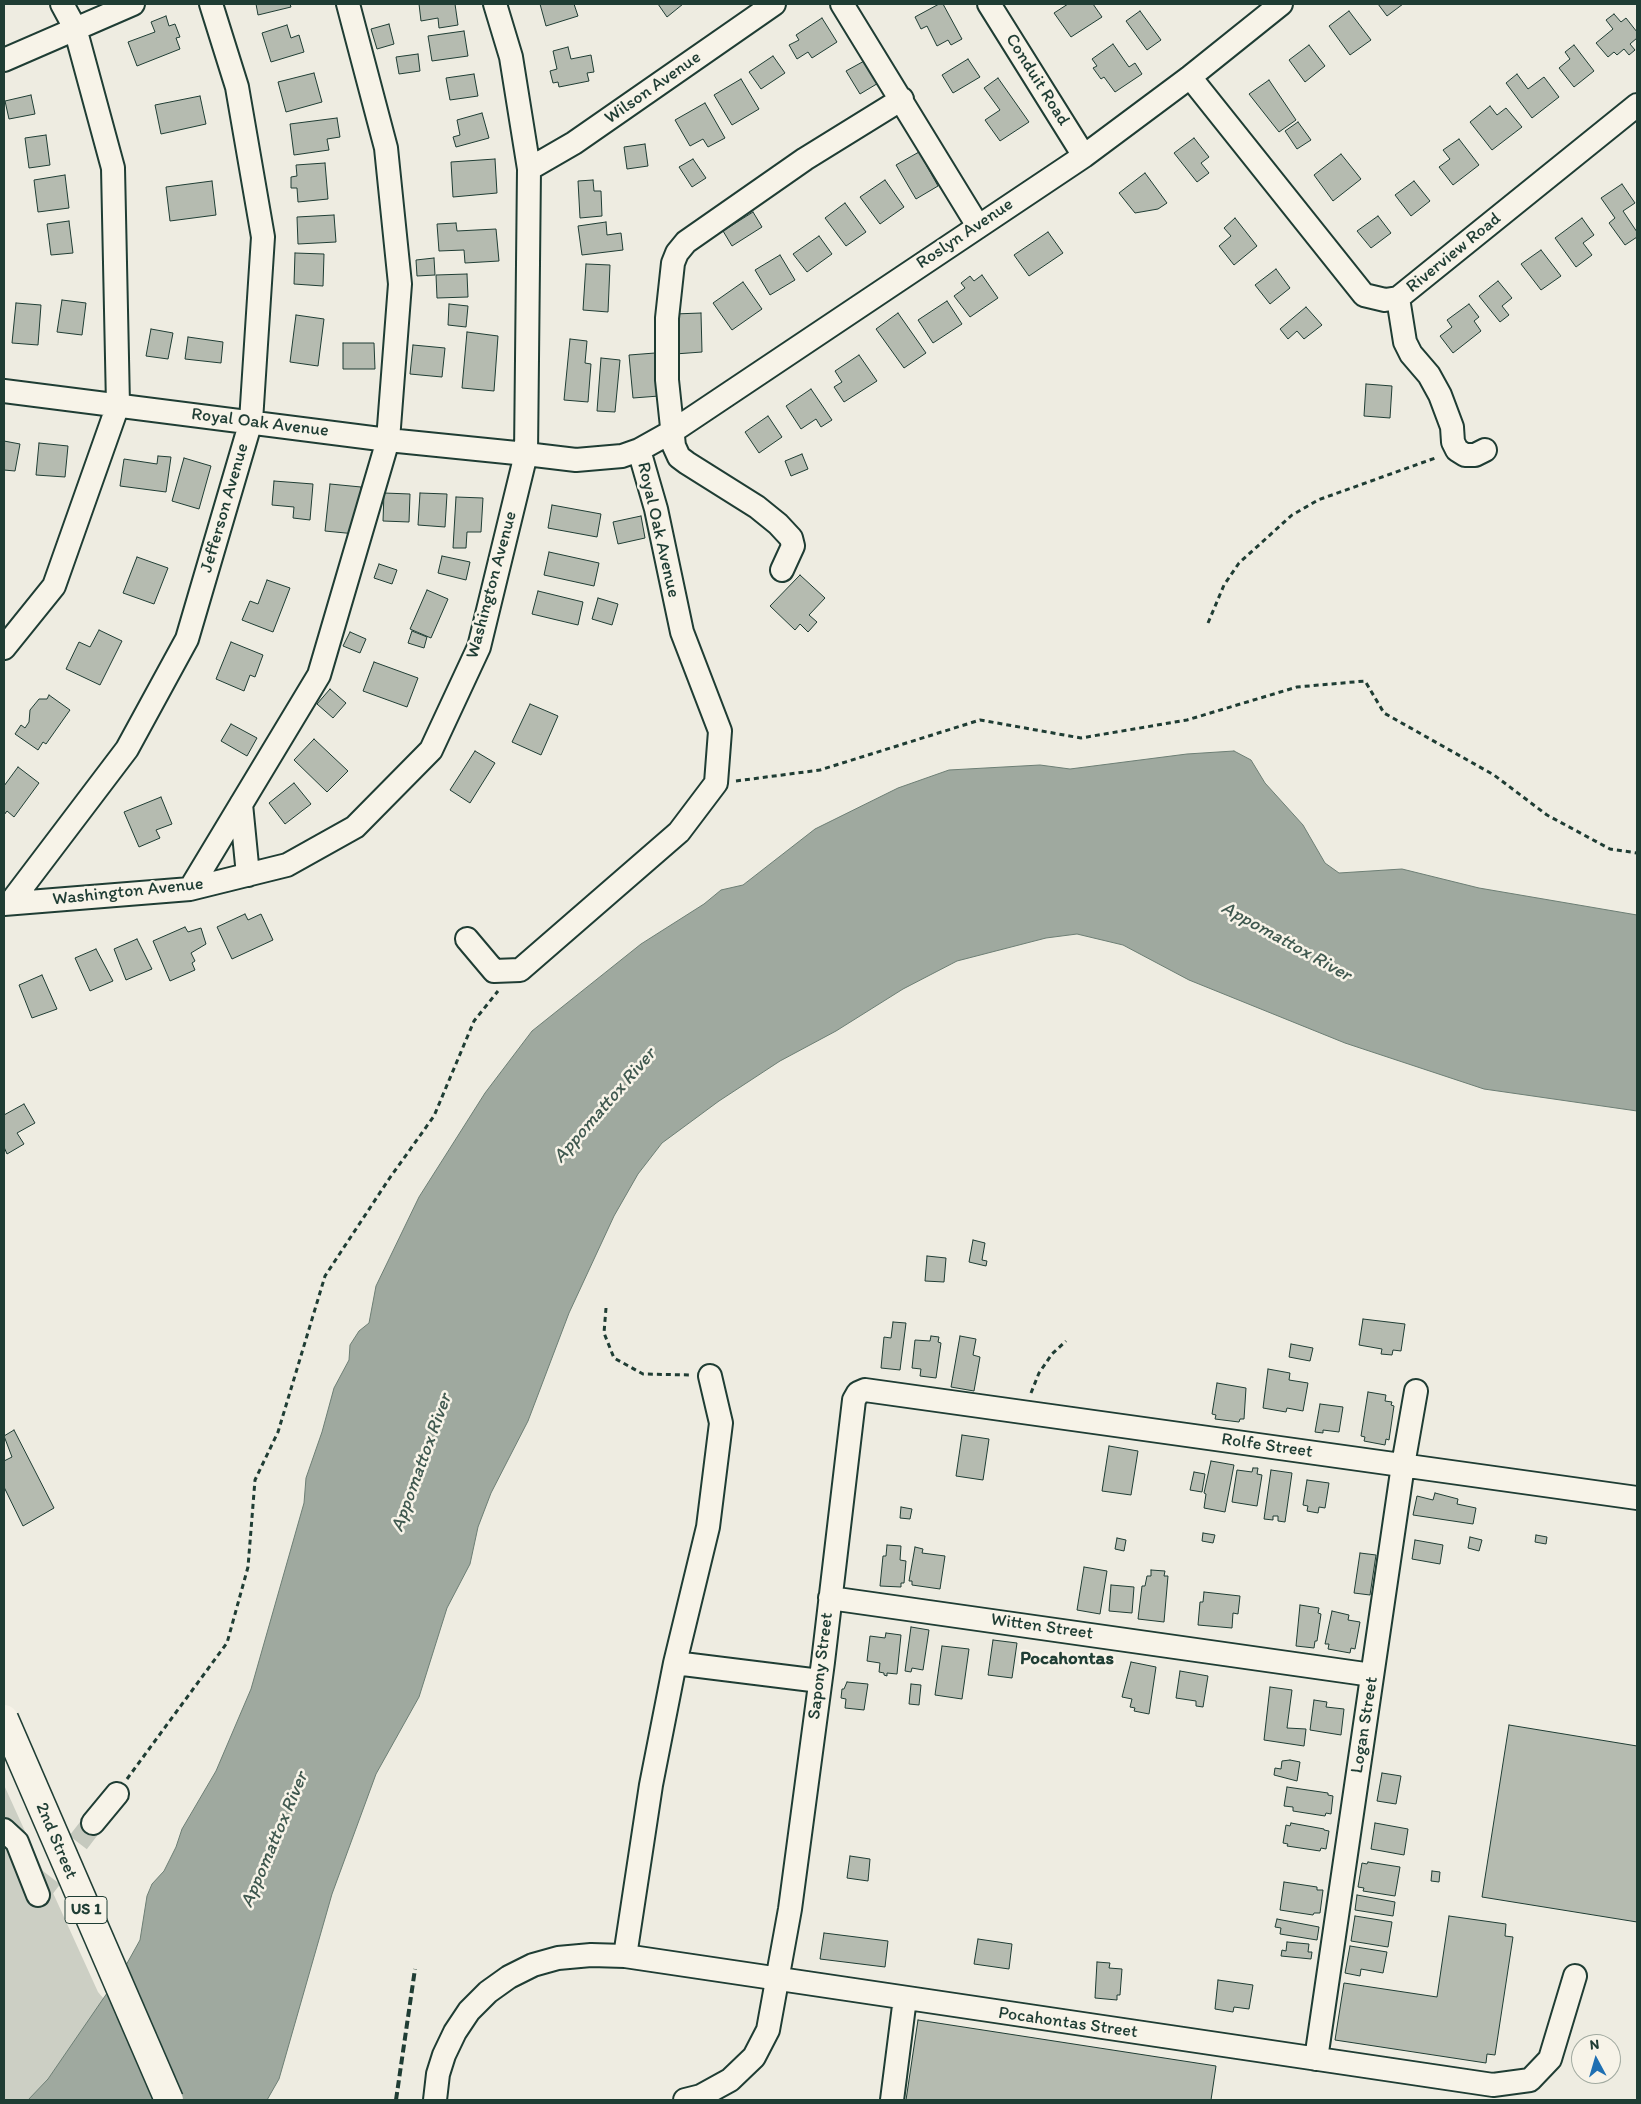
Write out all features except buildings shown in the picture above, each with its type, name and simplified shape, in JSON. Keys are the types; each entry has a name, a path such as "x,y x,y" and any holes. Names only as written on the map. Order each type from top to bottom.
{"main road":[{"name":"2nd Street","path":"4,1719 169,2100"}],"street":[{"path":"4,648 54,586 118,405 113,168 75,28 62,4"},
{"path":"4,60 133,4"},
{"name":"Jefferson Avenue","path":"7,903 126,749 187,639 251,422 263,237 237,87 211,4"},
{"path":"190,889 319,675 388,440 399,275 386,148 348,4"},
{"name":"Washington Avenue","path":"7,903 190,889 287,865 355,827 432,750 479,647 526,454 529,169 511,56 495,4"},
{"name":"Wilson Avenue","path":"529,169 574,142 774,4"},
{"path":"842,4 902,99 978,226"},
{"name":"Conduit Road","path":"989,4 1084,156"},
{"name":"Roslyn Avenue","path":"639,450 673,431 1084,156 1190,77 1281,4"},
{"name":"Riverview Road","path":"1190,77 1364,295 1374,299 1398,298 1637,105"},
{"path":"782,570 793,546 790,538 778,524 757,507 680,457 674,446 667,380 667,318 673,263 677,253 686,242 804,160 902,99"},
{"path":"1398,298 1405,342 1411,354 1429,375 1440,395 1452,427 1452,442 1457,450 1465,454 1475,455 1485,450"},
{"name":"Royal Oak Avenue","path":"4,392 388,440 576,460 605,459 639,450 656,509 682,632 720,731 716,783"},
{"path":"467,939 494,970 520,970 679,832 716,783"},
{"path":"241,804 248,875"},
{"path":"625,1956 651,1785 675,1663 708,1527 721,1423 710,1376"},
{"name":"Sapony Street","path":"685,2100 701,2096 730,2080 754,2057 768,2030 790,1909 854,1400 858,1393 865,1390 896,1394"},
{"name":"Logan Street","path":"1316,2059 1403,1464 1416,1391"},
{"name":"Rolfe Street","path":"896,1394 1637,1498"},
{"name":"Witten Street","path":"830,1598 1372,1675"},
{"path":"675,1663 820,1682"},
{"path":"93,1822 117,1794"},
{"path":"4,1830 17,1842 38,1894"},
{"name":"Pocahontas Street","path":"435,2100 438,2074 455,2032 470,2010 488,1992 509,1976 533,1965 558,1958 591,1955 625,1956 677,1963 1316,2059 1461,2091 1530,2080 1550,2059 1575,1976"},
{"path":"892,2100 904,1998"}],"path":[{"path":"1208,623 1224,584 1239,563 1292,515 1318,500 1457,450"},
{"path":"716,783 761,780 820,770 980,720 1081,738 1187,720 1297,687 1365,681 1384,714 1494,775 1547,815 1610,849 1637,853"},
{"path":"117,1794 227,1643 248,1567 255,1480 278,1432 325,1276 389,1179 434,1116 474,1021 493,996 520,970"},
{"path":"606,1308 604,1333 614,1358 643,1374 710,1376"},
{"path":"1023,1412 1038,1373 1052,1354 1066,1342"}],"shaded area":[{"path":"4,1785 98,1992 104,1999 48,2079 28,2100 4,2100"}],"water":[{"name":"Appomattox River","path":"1234,751 1251,760 1265,783 1303,825 1325,863 1339,873 1402,869 1479,888 1637,915 1637,1111 1484,1089 1345,1043 1189,980 1123,945 1077,934 1046,938 957,961 903,989 836,1031 780,1061 719,1101 662,1143 638,1174 614,1216 569,1313 528,1421 491,1493 478,1527 470,1564 447,1608 419,1697 376,1774 332,1894 279,2079 267,2100 28,2100 48,2079 125,1967 140,1940 147,1896 152,1884 164,1871 176,1847 182,1829 216,1771 251,1689 304,1503 306,1478 322,1432 334,1388 349,1360 350,1345 359,1331 369,1323 376,1286 419,1197 485,1093 532,1031 641,944 704,904 721,890 743,885 815,829 898,788 949,770 1040,765 1070,769 1187,754"}],"tunnel":[{"path":"38,1895 93,1823"}],"railway":[{"path":"396,2100 415,1969"}],"district":[{"name":"Pocahontas","path":"1067,1659"}]}
